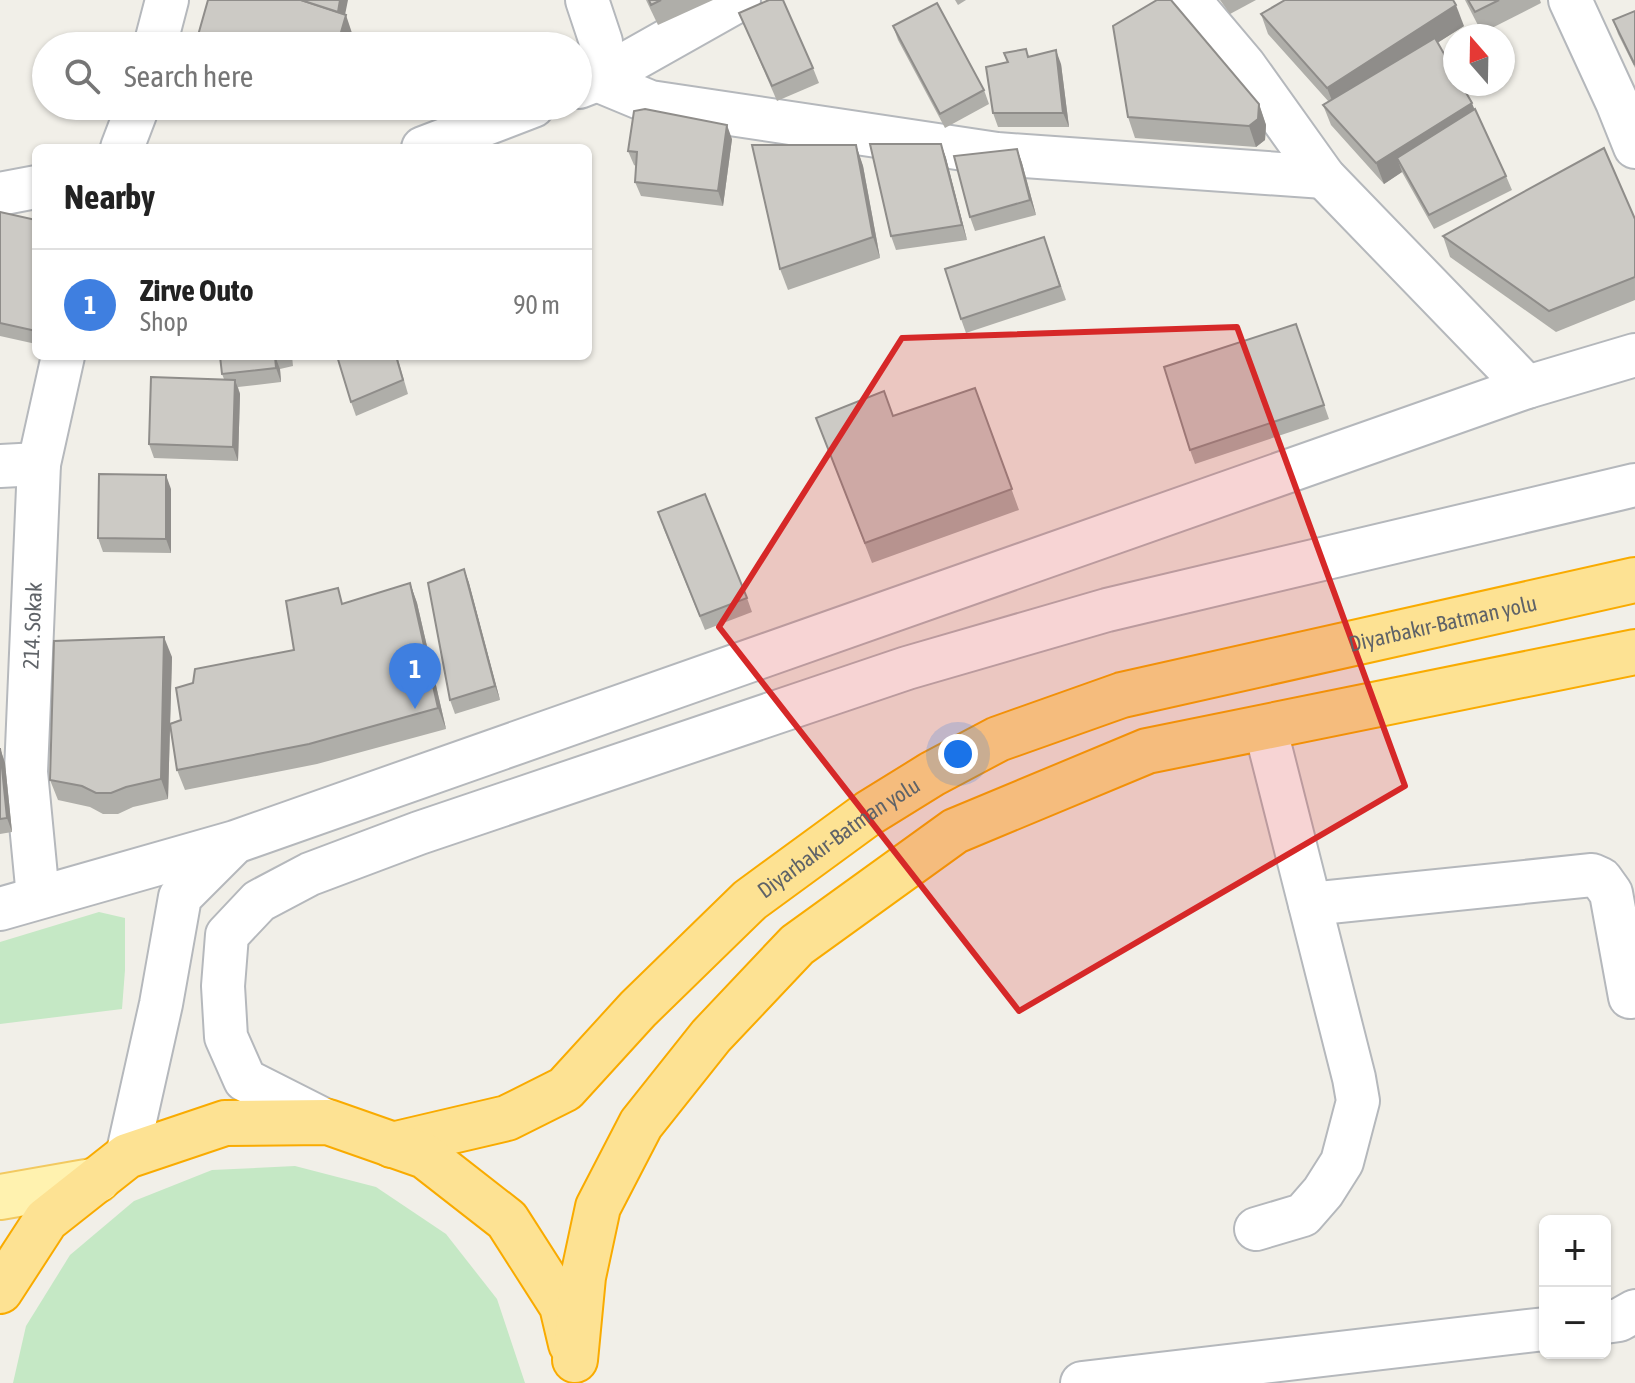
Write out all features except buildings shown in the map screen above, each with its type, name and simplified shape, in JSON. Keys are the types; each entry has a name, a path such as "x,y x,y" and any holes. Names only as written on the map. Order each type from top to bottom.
{"highway":[{"name":"Diyarbakır-Batman yolu","path":"392,1145 507,1118 565,1089 638,1009 750,900 869,813 932,774 998,739 1122,695 1635,580"},
{"path":"578,1371 583,1277 598,1207 641,1124 711,1036 797,945 955,831 1147,751 1635,652"},
{"path":"0,1291 46,1220 112,1168 225,1123 328,1122 425,1156 507,1220 562,1306 578,1371"}],"main road":[{"path":"0,1197 112,1168"}],"street":[{"path":"159,32 167,0"},
{"path":"587,0 601,42 592,71"},
{"path":"592,82 739,0"},
{"path":"1189,0 1244,65 1324,177 1527,387"},
{"path":"1570,0 1635,147"},
{"path":"592,85 650,102 997,154 1324,177"},
{"path":"124,144 133,120"},
{"path":"433,144 496,120"},
{"path":"0,194 32,188"},
{"path":"19,903 235,842 1527,387 1635,355"},
{"name":"214. Sokak","path":"19,903 26,772 19,465 61,360"},
{"path":"328,1122 245,1080 226,1037 223,998 227,935 259,901 310,874 419,833 907,668 1107,610 1635,485"},
{"path":"1256,1229 1303,1215 1323,1192 1342,1162 1358,1101 1265,727"},
{"path":"112,1168 161,1004 180,897 235,842"},
{"path":"1310,904 1592,875 1601,879 1611,893 1630,997"},
{"path":"1611,1321 1635,1311"},
{"path":"1082,1383 1539,1330"}],"highlighted area":[{"path":"1237,327 1405,786 1019,1011 719,627 902,338"}],"green space":[{"path":"99,912 125,918 122,1009 0,1024 0,942"},
{"path":"295,1166 376,1187 446,1234 497,1299 525,1383 13,1383 26,1326 70,1255 134,1201 212,1170"}],"place":[{"name":"Zirve Outo","path":"415,709"}]}
